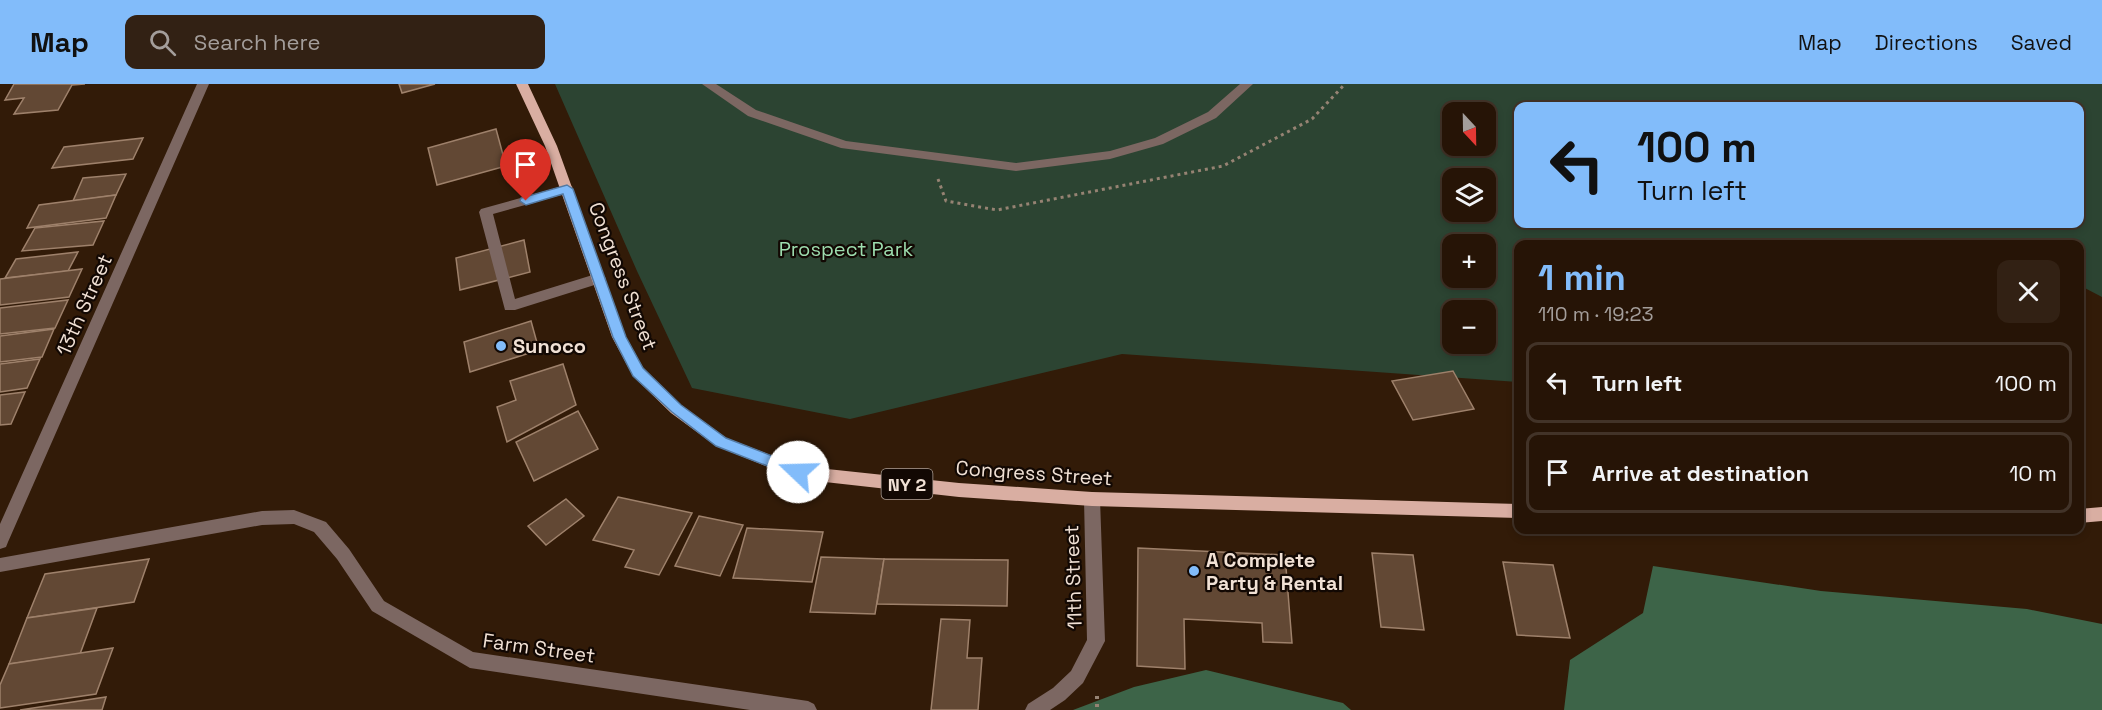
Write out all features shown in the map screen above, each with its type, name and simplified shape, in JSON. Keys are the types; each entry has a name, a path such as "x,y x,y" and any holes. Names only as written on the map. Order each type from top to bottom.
{"main road":[{"name":"Congress Street","path":"522,84 551,146 619,337 638,372 676,409 721,442 798,472 959,490 1092,499 1514,511"},
{"path":"2084,516 2102,514"}],"street":[{"name":"13th Street","path":"0,542 203,84"},
{"path":"708,84 752,113 844,145 1016,167 1110,155 1159,141 1212,115 1247,84"},
{"path":"567,189 486,212 510,306 598,278"},
{"name":"11th Street","path":"1039,707 1077,677 1096,641 1092,499"},
{"name":"Farm Street","path":"0,565 262,518 294,517 320,527 343,554 378,606 470,660 808,710"}],"green space":[{"name":"Prospect Park","path":"555,84 2102,84 2102,297 2084,288 2084,240 1514,240 1514,382 1122,354 850,419 692,388 637,271"},
{"path":"1653,566 1821,591 2027,609 2102,624 2102,710 1564,710 1570,660 1643,613"},
{"path":"1206,670 1343,703 1351,710 1073,710 1134,687"}],"building":[{"path":"14,84 85,84 72,85 58,110 14,114 24,98 5,100"},
{"path":"399,84 435,84 402,93"},
{"path":"496,129 506,166 437,185 428,148"},
{"path":"143,138 133,159 52,168 64,147"},
{"path":"126,174 116,195 73,201 83,178"},
{"path":"116,195 106,218 27,228 39,205"},
{"path":"104,221 93,245 22,251 35,228"},
{"name":"Sunoco","path":"524,240 530,272 460,290 456,258"},
{"path":"78,252 68,271 5,278 16,259"},
{"path":"82,269 69,297 0,305 0,279"},
{"path":"68,300 55,328 0,334 0,308"},
{"name":"Sunoco","path":"531,321 539,350 470,372 464,342"},
{"path":"54,329 42,357 0,362 0,336"},
{"path":"40,359 27,388 0,392 0,364"},
{"path":"563,364 576,405 507,442 497,407 516,400 510,381"},
{"path":"1453,371 1474,409 1413,420 1392,381"},
{"path":"25,392 11,424 0,425 0,395"},
{"path":"578,411 598,449 534,481 516,442"},
{"path":"618,497 692,513 659,575 625,567 634,550 593,540"},
{"path":"566,499 584,516 546,545 528,526"},
{"path":"699,516 743,525 720,576 675,566"},
{"path":"747,528 823,532 812,582 733,578"},
{"path":"1138,548 1285,555 1292,643 1263,642 1262,623 1184,619 1185,669 1137,666"},
{"path":"1372,553 1413,555 1424,630 1381,627"},
{"path":"821,557 884,559 875,614 810,612"},
{"path":"149,559 134,602 27,618 45,574"},
{"path":"884,559 1008,560 1007,606 877,604"},
{"path":"1503,562 1553,565 1570,638 1517,635"},
{"path":"97,608 80,654 9,664 27,618"},
{"path":"941,619 970,620 967,658 982,658 978,710 931,710"},
{"path":"113,648 96,694 0,708 0,685 9,664"},
{"path":"106,697 102,710 20,710"}],"place":[{"name":"Sunoco","path":"501,346"},
{"name":"A Complete Party & Rental","path":"1194,571"}],"route":[{"path":"526,201 567,189 619,337 638,372 676,409 721,442 798,472"}]}
